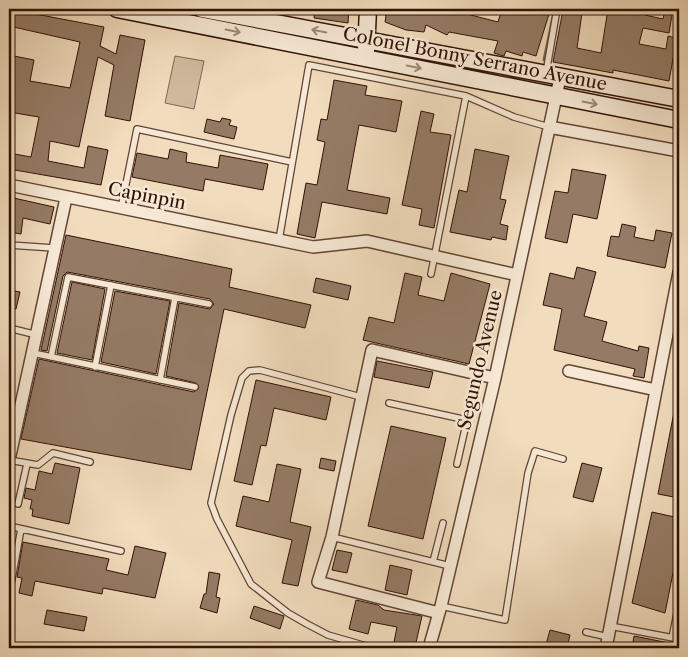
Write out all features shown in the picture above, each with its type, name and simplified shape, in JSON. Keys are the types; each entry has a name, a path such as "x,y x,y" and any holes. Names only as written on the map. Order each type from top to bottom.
{"main road":[{"name":"Colonel Bonny Serrano Avenue","path":"117,9 263,17 367,40 679,100"},
{"path":"366,57 368,9"},
{"name":"Colonel Bonny Serrano Avenue","path":"201,14 366,57 679,120"}],"street":[{"name":"Segundo Avenue","path":"429,648 440,610 495,378 555,96 553,77"},
{"path":"549,127 679,151"},
{"name":"Capinpin","path":"9,185 314,248 367,240 517,275"},
{"path":"9,460 66,198"},
{"path":"608,637 679,272"},
{"path":"440,610 318,582 332,537 372,350 495,378"},
{"path":"569,371 656,390"}],"lane":[{"path":"553,77 557,9"},
{"path":"279,240 309,65 466,96 514,118 549,127"},
{"path":"431,274 466,96"},
{"path":"121,209 137,129 292,162"},
{"path":"9,245 54,248"},
{"path":"51,357 68,277 209,304"},
{"path":"95,367 112,285"},
{"path":"160,380 175,298"},
{"path":"9,328 37,335"},
{"path":"33,354 195,387"},
{"path":"361,397 260,370 246,373 242,378 231,415 211,503 217,519 251,584 288,613 307,624 328,635 373,648"},
{"path":"389,403 467,420 458,464"},
{"path":"440,610 504,620 528,473 535,451 563,459"},
{"path":"9,460 38,466 53,453 90,462"},
{"path":"18,504 27,464"},
{"path":"433,562 443,523"},
{"path":"9,526 120,551"},
{"path":"9,595 21,529"},
{"path":"332,537 450,566"},
{"path":"586,632 608,637 676,638 679,603"}],"shaded area":[{"path":"175,56 204,61 194,109 165,103"}],"building":[{"path":"9,9 104,27 100,46 116,54 120,35 145,40 130,121 105,116 114,65 98,57 79,147 50,141 48,161 84,168 88,146 108,150 101,185 9,169 9,153 31,157 39,117 9,112 9,55 34,60 30,81 70,88 80,42 9,26"},
{"path":"315,9 349,9 348,23 314,18"},
{"path":"380,9 467,9 463,13 498,22 502,9 532,9 549,14 536,56 523,52 522,56 506,51 504,56 494,53 498,41 449,32 447,35 426,25 424,32 406,30 385,22 386,16"},
{"path":"608,9 646,9 645,15 663,19 665,9 673,9 669,33 643,28 639,44 666,49 668,36 679,39 679,49 675,48 669,81 613,70 613,73 553,62 563,10 582,13 577,48 601,53"},
{"path":"334,80 367,86 365,95 402,101 396,132 359,125 347,190 390,198 387,214 322,202 315,238 297,234 306,183 317,185 325,142 317,140 321,119 327,120"},
{"path":"421,111 434,114 430,132 451,135 434,228 419,225 422,209 402,205"},
{"path":"222,118 231,120 229,125 237,127 234,139 204,132 207,119 220,122"},
{"path":"170,149 187,153 186,162 218,168 220,155 268,164 263,190 205,179 203,191 132,177 137,153 168,159"},
{"path":"475,149 509,156 500,199 506,200 500,224 508,226 506,240 492,237 491,240 450,232 459,190 467,192"},
{"path":"572,169 606,175 597,219 573,214 567,243 545,238 555,191 568,193"},
{"path":"9,197 54,207 50,224 23,218 21,234 9,232"},
{"path":"622,224 636,227 634,237 654,241 656,230 672,233 665,268 607,256 611,236 619,237"},
{"path":"66,235 232,269 229,287 311,305 305,328 224,309 191,470 21,439 39,359 194,392 199,388 196,383 166,376 179,303 210,309 214,304 210,299 67,272 63,276 47,351 41,350"},
{"path":"577,267 596,272 584,316 607,322 602,341 638,351 639,346 649,348 644,378 633,376 635,369 554,350 562,309 543,305 550,273 574,279"},
{"path":"405,273 422,277 418,295 444,301 451,273 490,284 469,364 363,340 369,317 394,323"},
{"path":"316,278 351,286 348,300 313,292"},
{"path":"72,282 105,289 92,360 57,353"},
{"path":"9,290 20,292 16,309 9,307"},
{"path":"115,291 170,301 156,374 101,362"},
{"path":"377,361 433,372 429,388 374,377"},
{"path":"256,380 331,397 326,420 274,408 266,446 261,445 252,485 234,481"},
{"path":"675,407 679,407 679,498 658,494"},
{"path":"391,426 446,438 423,539 368,526"},
{"path":"321,458 336,461 334,471 319,468"},
{"path":"55,463 80,468 69,524 32,516 33,509 30,509 32,500 24,498 26,488 35,490 39,471 52,474"},
{"path":"582,463 602,468 593,502 573,497"},
{"path":"277,464 301,469 290,522 311,527 298,586 282,583 292,540 236,526 243,496 269,502"},
{"path":"652,512 679,518 679,543 665,613 632,603"},
{"path":"23,542 109,559 106,570 128,575 135,546 166,553 155,598 103,588 102,594 35,581 32,596 19,593 22,578 17,577"},
{"path":"337,550 352,553 347,573 332,570"},
{"path":"390,565 412,570 407,595 385,590"},
{"path":"209,572 220,574 216,597 220,598 217,613 200,608 204,594 206,594"},
{"path":"356,600 378,605 384,610 422,616 415,647 394,642 397,627 371,622 368,634 349,629"},
{"path":"254,606 284,616 280,629 250,618"},
{"path":"47,610 87,617 84,631 44,624"},
{"path":"550,630 570,635 567,648 545,648"},
{"path":"634,636 674,644 674,648 632,648"}],"waterway":[{"path":"544,60 553,17"}]}
